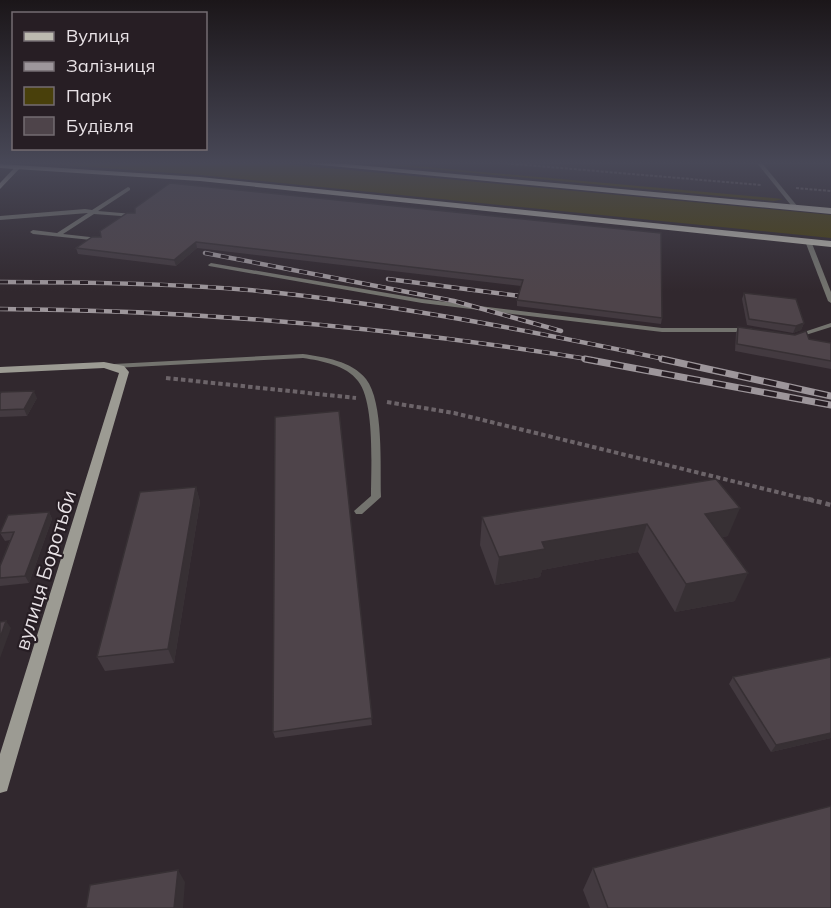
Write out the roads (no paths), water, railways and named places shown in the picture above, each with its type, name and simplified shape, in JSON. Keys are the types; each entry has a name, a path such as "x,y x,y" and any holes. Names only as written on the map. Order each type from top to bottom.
{"main road":[{"path":"455,205 831,244"},
{"path":"766,205 831,211"}],"street":[{"path":"0,370 117,367"},
{"name":"вулиця Боротьби","path":"0,783 124,378 117,367"}],"lane":[{"path":"58,235 104,205"},
{"path":"0,218 94,212 133,216"},
{"path":"33,232 99,240"},
{"path":"808,242 831,301"},
{"path":"211,265 422,301 662,330 737,328 759,331"},
{"path":"782,335 793,337 831,325"},
{"path":"117,367 303,356 326,359 346,368 363,381 371,399 376,497 359,511"}],"railway":[{"path":"205,253 454,301 561,331"},
{"path":"388,279 520,296"},
{"path":"0,282 156,284 249,290 355,302 460,319 669,360"},
{"path":"0,309 149,313 298,323 446,339 594,360"},
{"path":"585,359 831,405"},
{"path":"662,359 831,396"}]}
